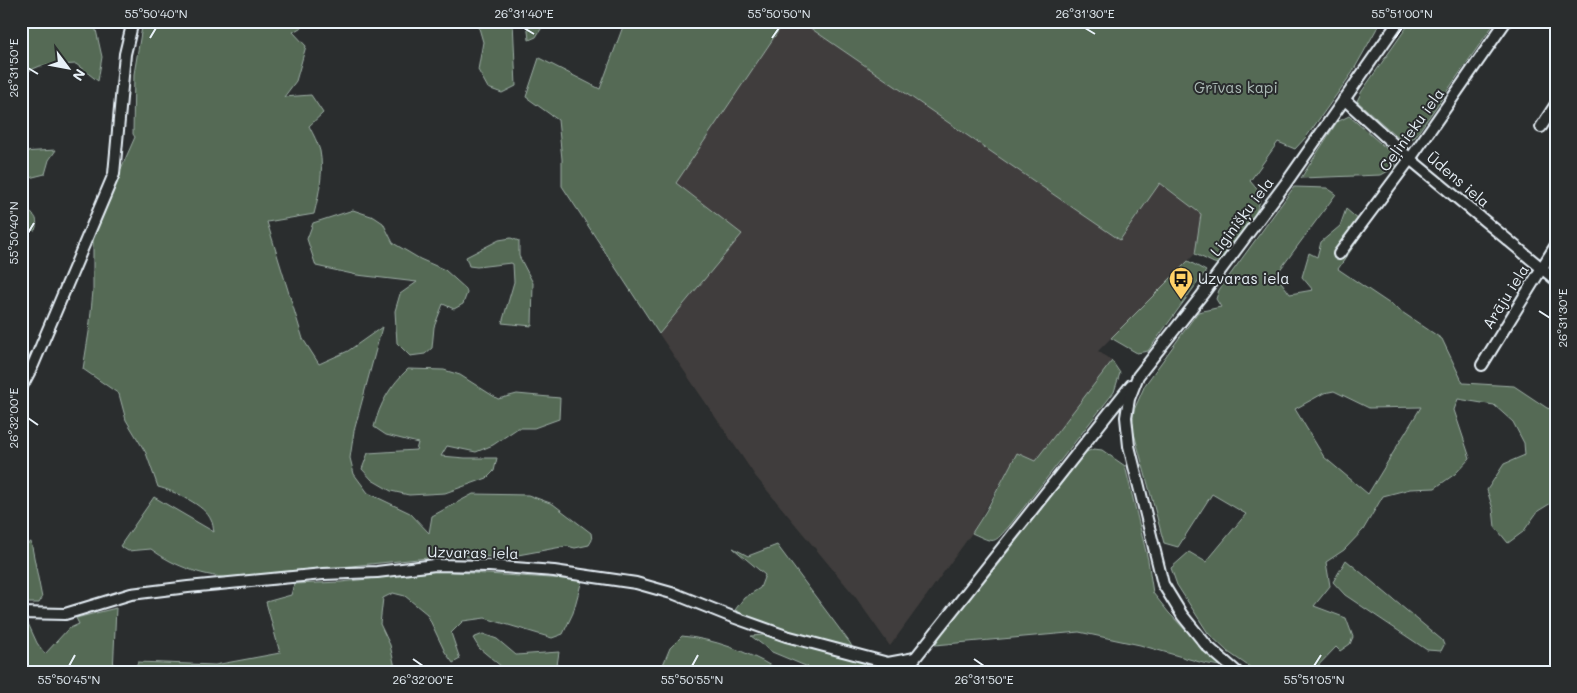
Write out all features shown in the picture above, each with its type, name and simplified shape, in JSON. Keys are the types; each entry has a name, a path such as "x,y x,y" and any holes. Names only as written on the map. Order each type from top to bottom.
{"street":[{"path":"21,388 33,365 114,174 125,54 133,21"},
{"name":"Liginišķu iela","path":"1238,672 1207,646 1182,615 1163,584 1129,446 1126,417 1129,399 1138,376 1282,189 1399,21"},
{"name":"Ceļinieku iela","path":"1339,254 1410,159 1506,21"},
{"name":"Ūdens iela","path":"1344,99 1410,159 1556,280"},
{"path":"1541,127 1556,104"},
{"name":"Arāju iela","path":"1482,365 1556,245"},
{"path":"904,672 1138,376"},
{"name":"Uzvaras iela","path":"21,613 65,614 131,594 198,586 323,574 377,572 435,565 489,566 554,571 636,584 675,594 730,616 804,641 888,662 915,658"}],"shaded area":[{"path":"785,21 800,21 1120,240 1160,183 1201,214 1195,254 1098,351 1112,361 1035,461 1017,453 972,533 890,646 854,595 756,477 659,334 742,234 676,183"}],"green space":[{"path":"21,21 94,21 102,57 98,81 76,64 40,66 21,74"},
{"path":"143,21 312,21 293,32 306,46 296,81 284,97 311,95 323,113 309,126 318,145 321,159 316,206 314,214 267,222 303,339 319,364 348,351 382,327 354,431 350,458 354,474 368,493 410,513 429,533 432,516 473,494 528,495 553,504 591,533 592,540 589,545 575,548 567,546 507,557 447,556 235,578 213,576 191,570 170,561 151,549 128,551 120,546 154,497 214,532 212,521 208,514 196,504 180,495 158,487 146,453 126,420 119,394 83,369 93,291 93,232 135,137 133,134 134,74"},
{"path":"477,21 513,21 516,86 502,93 488,88 478,70 483,42"},
{"path":"527,21 546,21 536,37 529,40"},
{"path":"625,21 785,21 676,183 742,234 659,334 562,186 562,159 558,120 526,97 539,58 600,89"},
{"name":"Grīvas kapi","path":"800,21 1381,21 1352,73 1307,136 1295,149 1278,142 1250,181 1261,194 1256,212 1220,264 1195,254 1201,214 1160,183 1120,240"},
{"path":"1411,21 1496,21 1415,137 1404,143 1357,101"},
{"path":"1349,116 1395,156 1394,168 1381,175 1301,178 1337,122"},
{"path":"56,150 49,160 45,174 21,180 21,152"},
{"path":"1294,187 1327,188 1336,194 1276,275 1290,294 1313,290 1302,277 1309,253 1317,257 1321,242 1340,226 1346,209 1367,227 1338,269 1442,339 1463,383 1514,386 1547,408 1556,411 1556,500 1538,511 1523,532 1508,543 1495,527 1493,509 1487,490 1504,464 1525,455 1524,443 1513,422 1494,405 1458,399 1454,410 1470,458 1455,474 1435,488 1410,489 1383,496 1363,530 1344,550 1326,562 1330,586 1314,606 1346,618 1353,637 1350,644 1340,651 1336,647 1312,672 1257,672 1228,652 1208,633 1177,585 1171,568 1189,552 1206,562 1246,514 1212,494 1178,547 1164,543 1132,426 1134,410 1145,385 1198,312 1221,307 1216,299 1219,290","holes":["1334,391 1369,408 1421,407 1368,494 1324,457 1295,409 1324,393"]},
{"path":"21,209 29,212 36,219 35,230 21,231"},
{"path":"353,210 374,217 383,223 393,243 420,259 445,270 466,289 467,293 463,304 454,309 443,304 434,327 432,348 425,354 410,356 397,343 395,311 400,294 417,282 357,275 316,266 307,239 313,223"},
{"path":"511,238 519,241 519,256 533,283 532,326 502,323 514,282 513,264 469,266 466,257 499,240"},
{"path":"1188,261 1206,271 1148,351 1137,353 1111,338"},
{"path":"1112,361 1120,373 1114,392 1010,525 994,540 972,533 1017,453 1035,461"},
{"path":"408,369 444,370 460,375 498,399 517,394 560,398 559,419 534,428 518,428 493,445 476,452 447,446 441,456 497,458 494,471 487,478 445,493 409,495 391,491 372,480 362,469 368,453 416,450 418,443 386,435 374,427 386,395"},
{"path":"1094,449 1102,450 1125,466 1148,560 1153,593 1169,613 1220,666 1140,645 1079,632 935,645 946,627 996,567 1086,452"},
{"path":"31,542 42,598 39,603 21,603 21,546"},
{"path":"777,545 853,649 761,623 735,610 744,598 760,588 765,575 733,548 748,556"},
{"path":"1346,560 1442,640 1444,645 1441,651 1427,650 1345,595 1333,582"},
{"path":"439,571 582,580 573,613 563,634 552,638 485,618 463,621 451,633 460,659 453,663 445,652 427,614 405,596 393,593 383,598 380,624 390,645 396,672 133,672 138,662 215,665 280,653 266,602 291,595 294,584 341,582"},
{"path":"116,608 113,672 21,672 21,619 26,619 37,643 45,654 68,629 79,624 76,618"},
{"path":"483,634 497,639 516,655 559,652 556,672 508,672 479,648 473,638"},
{"path":"764,635 866,662 872,672 812,672 808,667 772,652 751,636"},
{"path":"682,636 706,640 741,651 773,667 772,672 660,672 670,648"}],"place":[{"name":"Uzvaras iela","path":"1181,300"}]}
